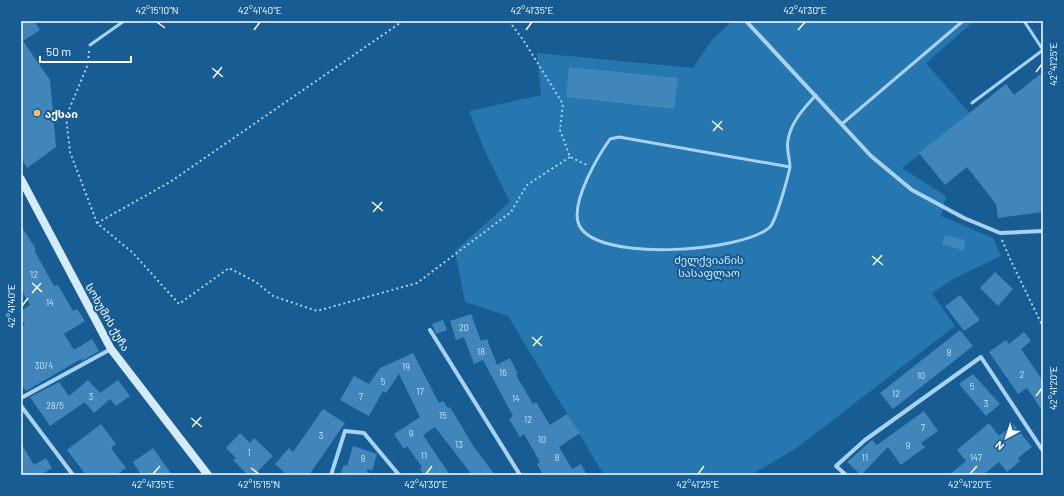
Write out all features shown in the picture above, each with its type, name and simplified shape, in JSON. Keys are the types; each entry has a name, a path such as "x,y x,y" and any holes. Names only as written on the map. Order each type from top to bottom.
{"street":[{"path":"746,21 843,123 872,156 912,190 964,218 1000,233 1043,231"},
{"name":"სოხუმის ქუჩა","path":"21,179 111,349 208,475"},
{"path":"430,330 520,475"},
{"path":"21,398 111,349"},
{"path":"846,475 836,466 865,440 981,357 1043,451"},
{"path":"21,406 73,475"},
{"path":"330,475 345,431 364,433 399,475"}],"lane":[{"path":"90,45 124,21"},
{"path":"843,123 963,21"},
{"path":"972,103 1043,50 1024,21"},
{"path":"790,167 619,137 610,139 591,168 577,207 578,222 584,233 593,239 629,249 671,250 708,247 756,235 770,227 777,214 790,167 787,141 800,112 816,95"}],"path":[{"path":"97,223 170,182 403,21"},
{"path":"509,21 562,104 560,130 570,157 591,168"},
{"path":"90,45 88,64 66,117 70,152 97,223 133,253 179,304 229,268 256,282 273,296 317,311 417,284 511,212 527,185 570,157"},
{"path":"1000,233 1010,261 1043,327"}],"green space":[{"name":"ძელქვიანის სასაფლაო","path":"732,21 974,21 926,63 971,115 902,168 946,196 941,216 993,238 1001,256 953,279 932,293 955,326 798,447 751,475 604,475 508,316 465,302 455,251 510,202 483,147 469,111 541,95 537,53 693,68 711,41"}],"building":[{"name":"აქსაი","path":"21,21 34,21 40,30 23,41 50,80 56,147 27,168 21,157"},
{"path":"569,67 678,78 674,109 566,97"},
{"path":"1043,72 1043,212 998,218 996,204 967,167 945,185 919,153 1006,84 1014,95"},
{"path":"21,226 36,249 34,250 54,286 58,285 73,311 77,309 85,321 64,334 74,350 92,339 99,351 82,361 81,359 26,391 21,384 21,327 25,325 21,319 21,311 30,305 21,289"},
{"path":"945,235 965,240 964,251 942,244"},
{"path":"995,272 1013,289 998,306 980,288"},
{"path":"960,295 980,320 964,331 945,306"},
{"path":"471,314 481,341 487,339 497,365 510,358 518,374 516,375 533,404 536,402 550,425 567,414 580,433 559,447 572,469 581,464 587,475 543,475 537,464 540,462 524,434 520,437 509,419 513,416 483,360 474,364 464,337 456,340 450,321"},
{"path":"443,320 447,330 436,334 432,324"},
{"path":"960,330 973,346 893,409 880,393"},
{"path":"1024,332 1031,341 1021,349 1043,381 1043,412 1027,388 1018,394 989,352 1006,340 1009,344"},
{"path":"413,353 439,403 443,401 448,408 450,407 474,447 495,475 472,475 435,427 423,435 450,475 424,475 420,469 422,467 407,446 404,449 394,434 420,417 399,374 386,393 383,391 369,416 340,400 354,376 369,384 380,368"},
{"path":"973,374 1000,404 986,416 959,384"},
{"path":"88,380 100,393 118,380 130,396 116,406 110,399 94,413 85,402 50,426 30,397 59,382 69,396"},
{"path":"323,409 345,423 309,475 287,475 275,464 289,448 293,452"},
{"path":"924,411 938,431 921,443 925,447 901,465 888,447 861,475 847,462 872,440 877,445"},
{"path":"989,423 999,436 1013,424 1032,447 1018,458 1020,461 1007,472 999,462 983,475 949,475 966,461 957,450"},
{"path":"101,424 116,444 111,448 126,468 116,475 86,475 67,450"},
{"path":"240,433 250,443 254,438 273,456 254,475 248,475 233,460 236,458 226,448"},
{"path":"21,443 34,465 46,458 52,468 41,475 21,475"},
{"path":"353,446 377,454 372,471 368,469 367,472 370,473 370,475 340,475 344,465 347,466"},
{"path":"153,448 172,475 141,475 133,462"}],"place":[{"name":"აქსაი","path":"37,113"}]}
